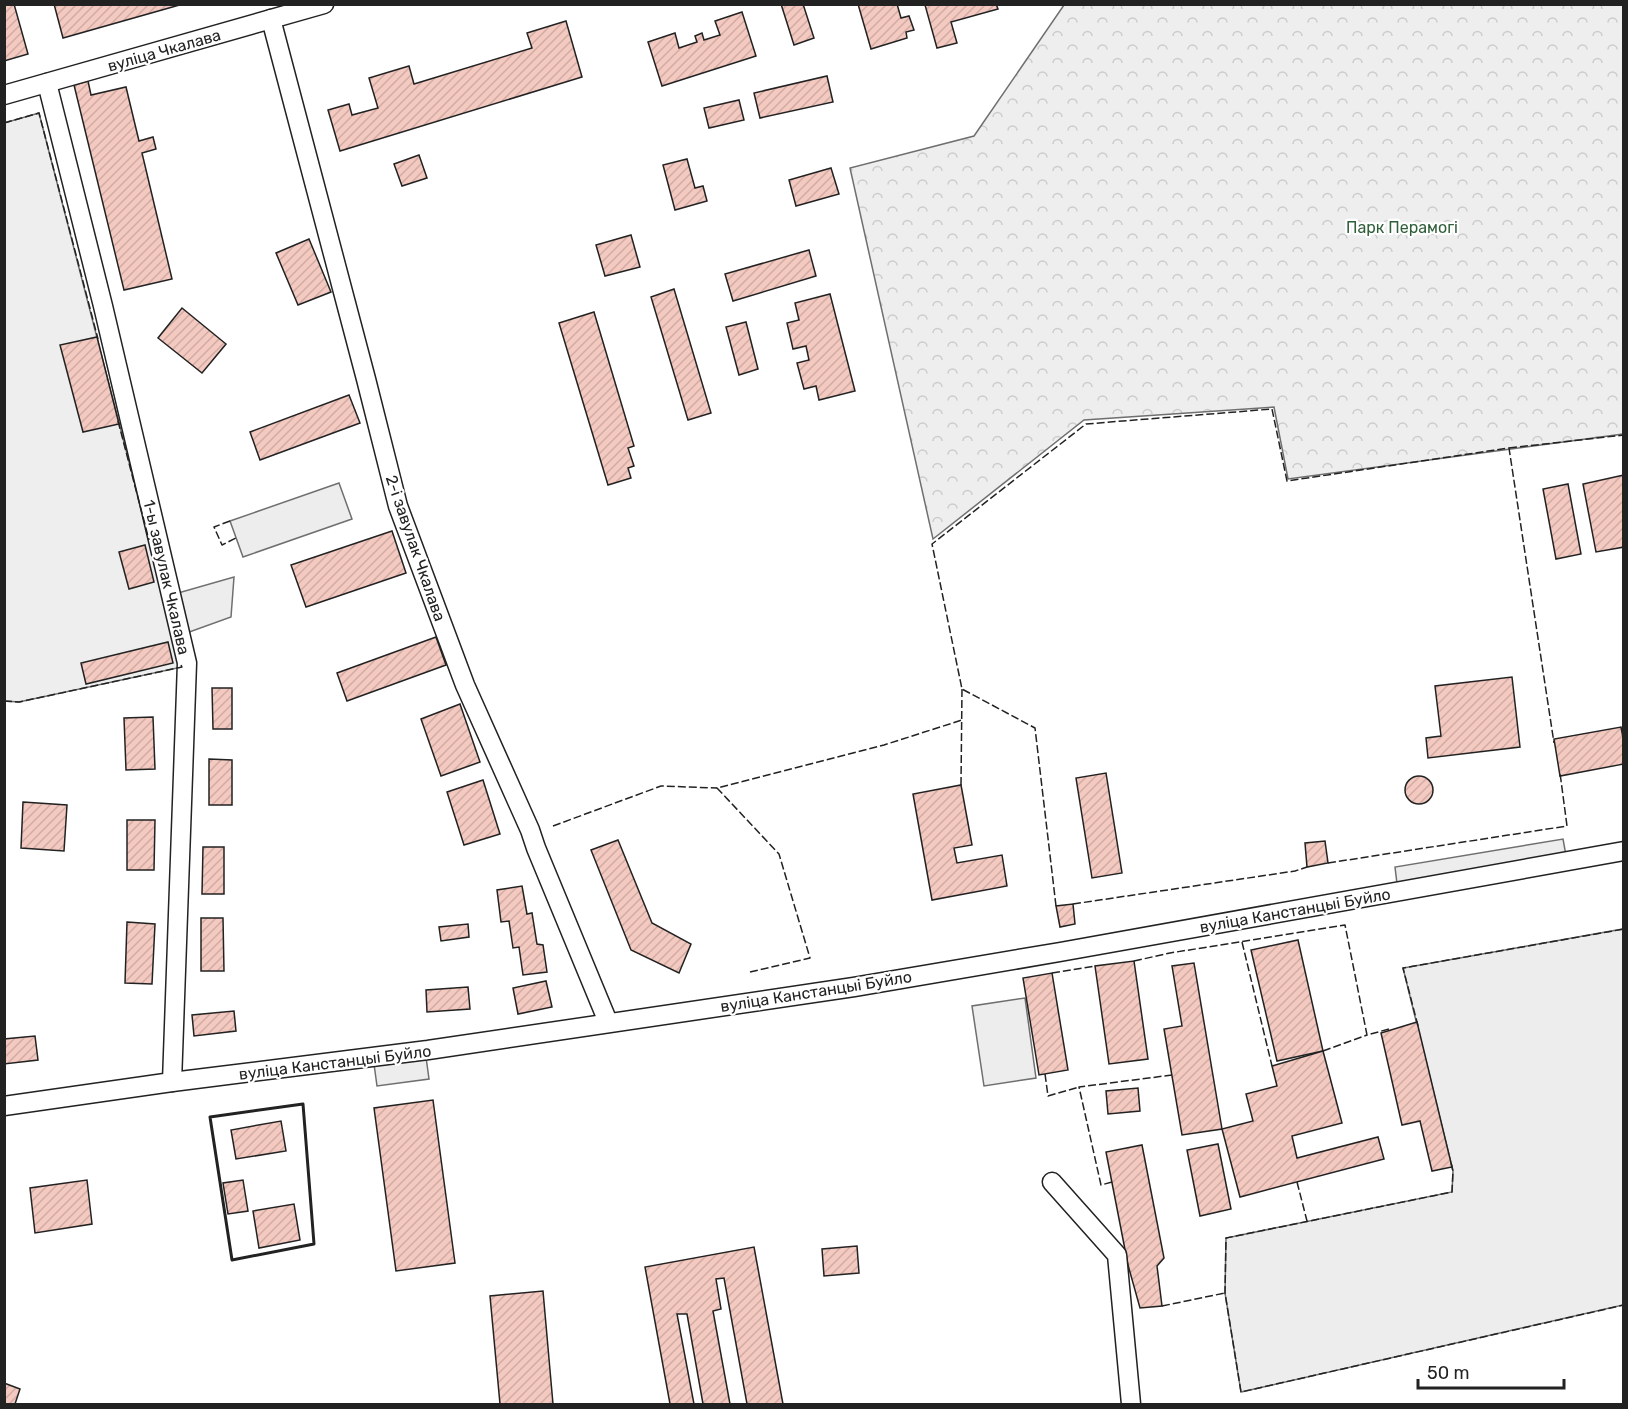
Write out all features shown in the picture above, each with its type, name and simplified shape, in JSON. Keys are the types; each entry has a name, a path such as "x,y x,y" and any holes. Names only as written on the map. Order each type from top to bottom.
{"street":[{"name":"вуліца Чкалава","path":"4,95 324,4"},
{"name":"2-і завулак Чкалава","path":"271,19 364,368 398,506 465,685 530,830 608,1022"},
{"name":"1-ы завулак Чкалава","path":"54,80 103,306 187,663 172,1082"},
{"name":"вуліца Канстанцыі Буйло","path":"4,1106 428,1050 854,987 1623,851"},
{"path":"1052,1182 1117,1255 1131,1404"}],"green space":[{"name":"Парк Перамогі","path":"1064,5 1623,5 1623,434 1288,479 1274,407 1084,420 933,539 850,168 974,136"},
{"path":"39,113 182,667 19,702 4,701 4,123"}],"shaded area":[{"path":"339,483 352,519 243,557 230,521"},
{"path":"234,577 231,617 181,635 171,595"},
{"path":"1563,839 1567,861 1398,892 1395,867"},
{"path":"1623,929 1623,1305 1241,1392 1225,1293 1226,1238 1452,1192 1453,1171 1403,968"},
{"path":"1025,998 1036,1078 984,1086 972,1006"},
{"path":"426,1057 429,1079 377,1086 374,1064"}],"building":[{"path":"4,4 14,4 28,54 4,61"},
{"path":"54,4 183,4 63,38"},
{"path":"781,4 803,4 814,38 794,45"},
{"path":"858,4 897,4 901,18 909,16 914,30 906,32 907,38 871,49"},
{"path":"996,4 998,9 951,22 957,43 937,48 925,5"},
{"path":"742,12 756,56 662,86 648,42 675,33 679,48 697,42 695,36 702,33 704,40 720,35 715,21"},
{"path":"566,21 582,77 340,151 328,110 349,104 352,115 378,108 369,78 409,66 414,84 532,48 527,33"},
{"path":"827,76 833,102 760,118 754,93"},
{"path":"88,81 91,95 126,87 139,141 153,137 156,149 142,153 172,279 124,290 74,85"},
{"path":"739,100 744,120 709,128 704,108"},
{"path":"419,155 427,178 402,186 394,164"},
{"path":"687,159 695,188 703,186 707,201 675,210 663,165"},
{"path":"831,168 839,194 796,206 789,180"},
{"path":"631,235 640,267 605,276 596,245"},
{"path":"309,239 331,292 298,305 276,253"},
{"path":"809,250 816,276 733,301 725,274"},
{"path":"674,289 711,413 688,420 651,297"},
{"path":"830,294 855,391 819,400 816,386 804,389 797,363 809,360 806,346 793,349 787,323 799,320 795,303"},
{"path":"182,308 226,344 202,373 158,338"},
{"path":"594,312 634,446 628,448 634,466 628,468 631,478 608,485 559,323"},
{"path":"746,322 758,369 739,375 726,327"},
{"path":"97,337 119,424 83,432 60,345"},
{"path":"349,395 360,423 260,460 250,432"},
{"path":"1624,475 1624,547 1596,552 1583,484"},
{"path":"1568,484 1581,554 1556,559 1543,489"},
{"path":"392,531 406,573 306,607 291,565"},
{"path":"145,545 154,582 129,589 119,552"},
{"path":"436,637 446,665 347,701 337,673"},
{"path":"168,642 173,663 86,684 81,663"},
{"path":"1512,677 1520,747 1428,758 1426,738 1441,736 1435,686"},
{"path":"212,688 232,688 232,729 213,729"},
{"path":"460,704 480,762 441,776 421,719"},
{"path":"153,717 155,769 126,770 124,718"},
{"path":"1621,727 1624,764 1560,776 1554,739"},
{"path":"209,759 232,760 232,805 209,805"},
{"path":"1106,773 1122,873 1092,878 1076,778"},
{"path":"1419,776 1429,780 1433,790 1429,800 1419,804 1409,800 1405,790 1409,780"},
{"path":"483,780 500,834 464,845 447,792"},
{"path":"961,785 972,845 954,848 957,863 1002,855 1007,886 932,900 913,794"},
{"path":"23,802 67,805 64,851 21,848"},
{"path":"127,820 155,820 154,870 127,870"},
{"path":"618,840 652,923 691,944 679,973 631,950 591,850"},
{"path":"1325,841 1328,863 1307,867 1305,843"},
{"path":"203,847 224,847 224,894 202,894"},
{"path":"522,886 527,914 532,913 537,944 543,945 547,972 523,975 519,947 513,948 509,921 501,922 497,890"},
{"path":"1073,904 1075,924 1060,927 1056,906"},
{"path":"201,918 223,918 224,971 201,971"},
{"path":"127,922 155,924 152,984 125,983"},
{"path":"468,924 469,937 441,941 439,927"},
{"path":"1298,940 1323,1051 1277,1061 1251,950"},
{"path":"1134,961 1148,1059 1109,1064 1095,966"},
{"path":"1194,963 1222,1129 1182,1135 1164,1029 1182,1026 1172,966"},
{"path":"1052,973 1068,1070 1039,1075 1023,978"},
{"path":"546,981 552,1007 518,1014 513,988"},
{"path":"468,987 470,1009 427,1012 426,990"},
{"path":"234,1011 236,1031 194,1036 192,1015"},
{"path":"1417,1022 1452,1167 1432,1171 1420,1121 1402,1125 1381,1033"},
{"path":"35,1036 38,1060 4,1064 4,1039"},
{"path":"1323,1051 1342,1123 1292,1136 1297,1158 1378,1137 1384,1159 1240,1197 1222,1129 1253,1121 1246,1094 1277,1086 1272,1066"},
{"path":"1138,1088 1140,1111 1108,1114 1106,1091"},
{"path":"433,1100 455,1263 396,1271 374,1108"},
{"path":"281,1121 286,1151 236,1159 231,1130"},
{"path":"1218,1144 1231,1209 1200,1216 1187,1150"},
{"path":"1142,1145 1164,1258 1157,1266 1162,1306 1140,1308 1128,1265 1106,1152"},
{"path":"87,1180 92,1224 35,1233 30,1188"},
{"path":"243,1180 248,1211 228,1214 223,1183"},
{"path":"294,1204 300,1240 259,1248 253,1211"},
{"path":"857,1246 859,1273 824,1276 822,1249"},
{"path":"754,1247 783,1404 747,1404 724,1278 716,1279 721,1309 713,1311 730,1404 703,1404 687,1314 677,1314 694,1404 670,1404 645,1267"},
{"path":"543,1291 553,1404 500,1404 490,1296"},
{"path":"4,1383 20,1389 15,1404 4,1404"}],"fence":[{"path":"4,123 39,113 98,339"},
{"path":"1056,906 1035,728 962,689 932,544 1086,424 1272,409 1287,481 1509,448 1554,743"},
{"path":"118,421 149,540"},
{"path":"1509,448 1624,435"},
{"path":"230,521 214,527 222,545 236,538"},
{"path":"4,701 19,702 182,667 181,665"},
{"path":"961,785 962,689"},
{"path":"750,972 810,958 779,854 717,788 884,745 962,720"},
{"path":"1328,863 1567,826 1560,773"},
{"path":"553,826 661,786 717,788"},
{"path":"1073,904 1295,871 1307,867"},
{"path":"1134,961 1170,953 1345,925 1367,1035 1389,1029"},
{"path":"1418,1026 1403,968 1624,929"},
{"path":"1242,942 1272,1066"},
{"path":"1052,973 1095,966"},
{"path":"1323,1051 1367,1035"},
{"path":"1045,1074 1048,1096 1079,1087"},
{"path":"1112,1182 1101,1185 1079,1087 1172,1075"},
{"path":"1451,1163 1452,1192 1226,1238 1225,1293 1241,1392 1624,1305"},
{"path":"1297,1182 1307,1221"},
{"path":"1162,1306 1225,1293"}],"wall":[{"path":"303,1104 314,1244 232,1260 210,1117 303,1104"}]}
